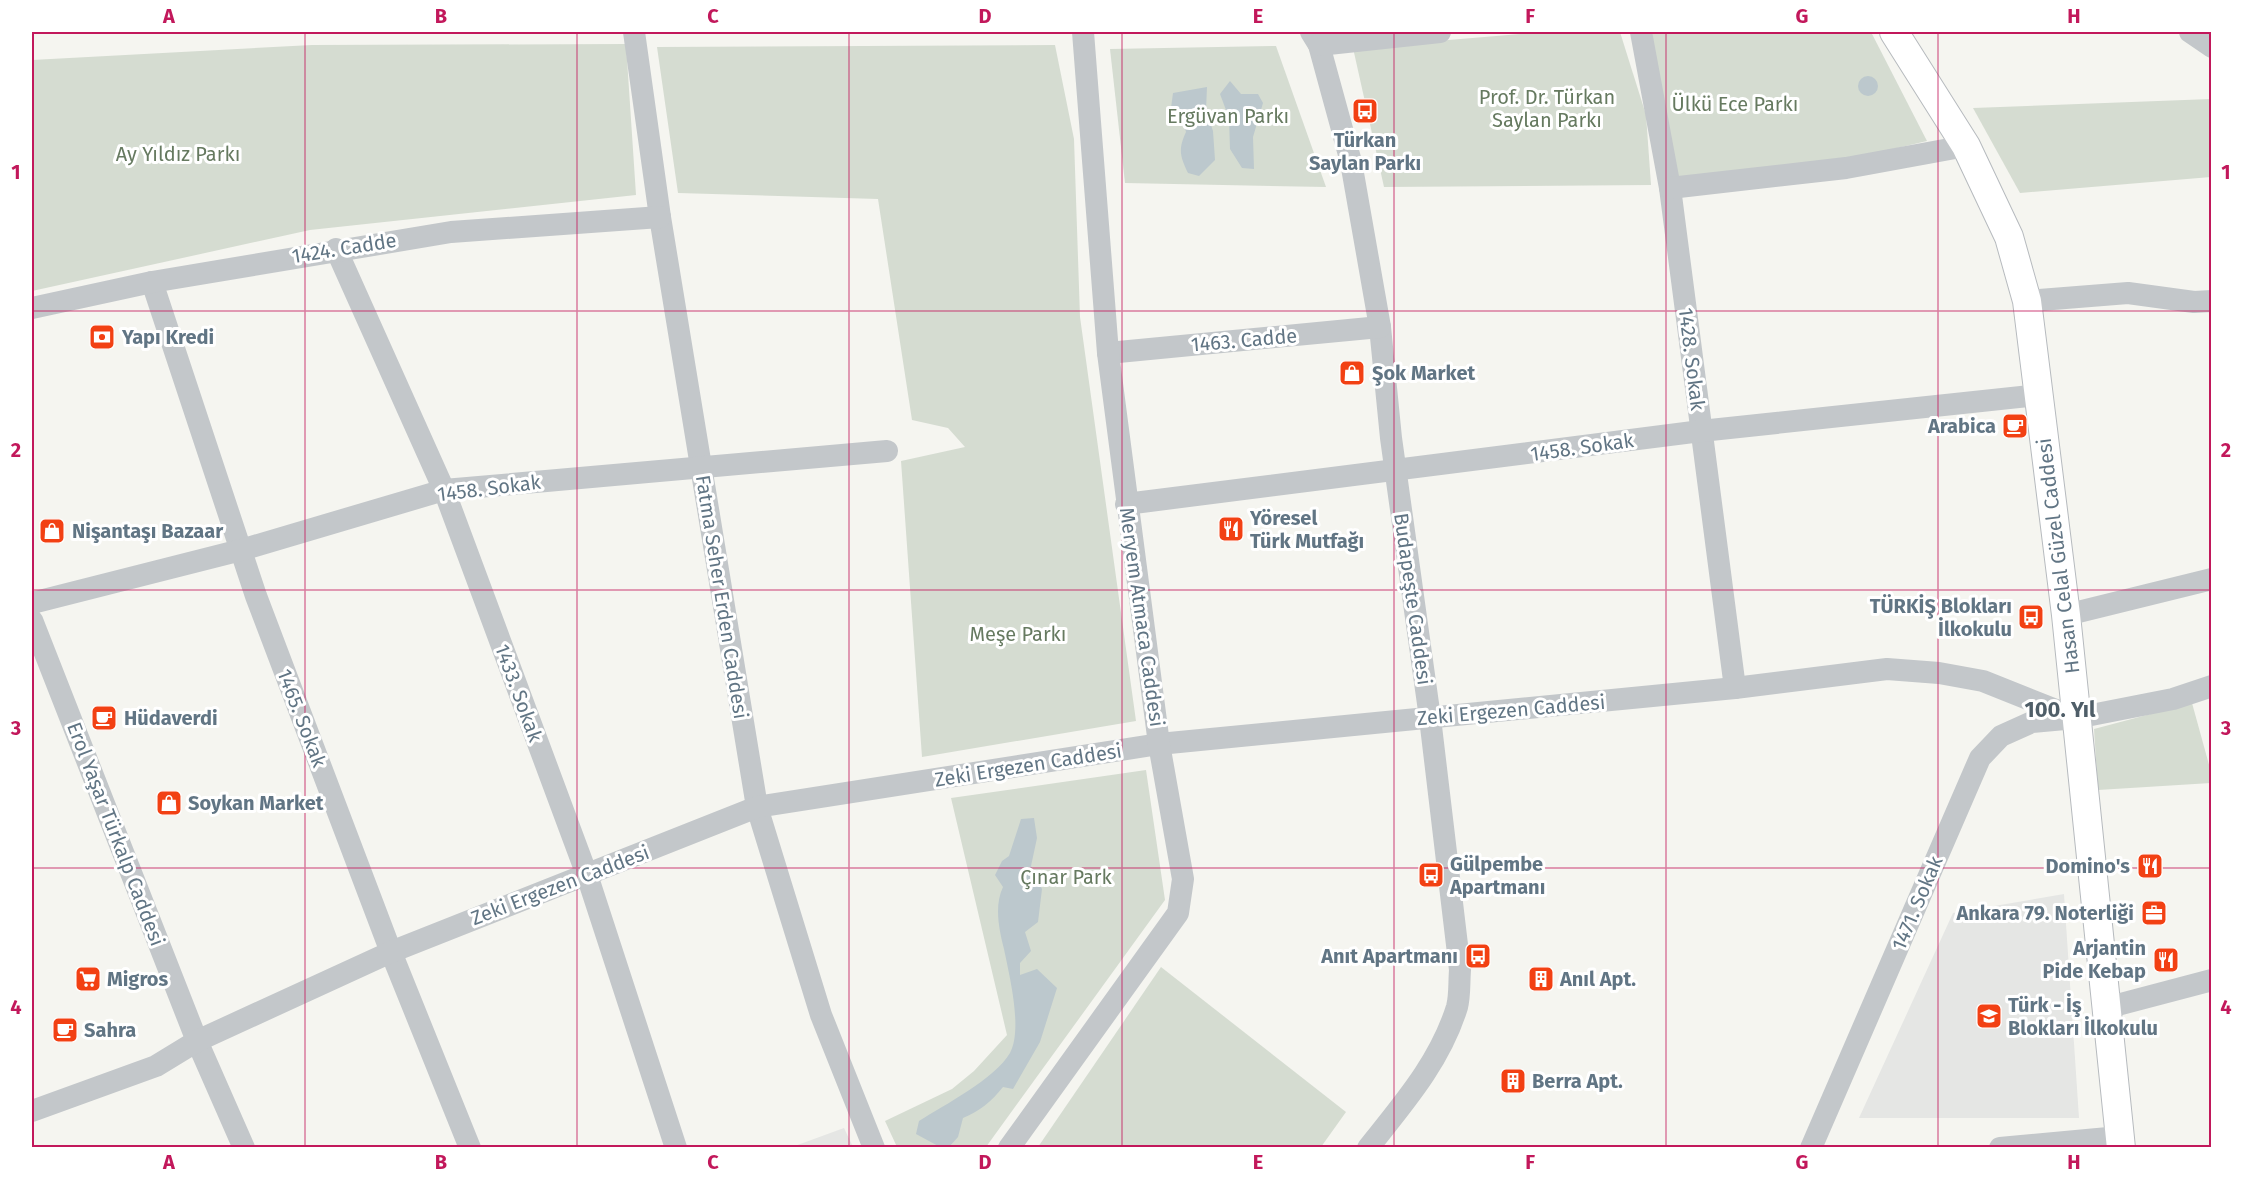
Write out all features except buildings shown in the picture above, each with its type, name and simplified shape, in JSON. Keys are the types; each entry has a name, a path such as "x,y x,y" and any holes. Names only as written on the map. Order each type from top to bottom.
{"main road":[{"name":"Hasan Celal Güzel Caddesi","path":"1894,32 1966,146 2009,237 2026,301 2066,615 2120,1142"}],"street":[{"name":"Fatma Seher Erden Caddesi","path":"634,32 660,217 757,807 821,1016 874,1148"},
{"name":"Meryem Atmaca Caddesi","path":"1009,1148 1178,913 1183,879 1160,744 1126,504 1108,352 1083,32"},
{"path":"1315,38 1440,32"},
{"name":"1428. Sokak","path":"1641,32 1670,188 1735,688"},
{"path":"2190,32 2211,47"},
{"name":"Budapeşte Caddesi","path":"1315,38 1351,162 1380,327 1396,472 1430,718 1460,970 1457,1006 1436,1058 1410,1096 1368,1148"},
{"path":"1670,188 1846,168 1966,146"},
{"name":"1424. Cadde","path":"32,308 152,282 336,249 479,229 660,217"},
{"name":"1433. Sokak","path":"336,249 444,490 587,875 676,1148"},
{"name":"1465. Sokak","path":"152,282 241,550 391,952 470,1148"},
{"path":"2026,301 2128,293 2194,302 2211,301"},
{"name":"1463. Cadde","path":"1108,352 1380,327"},
{"name":"1458. Sokak","path":"1126,504 1396,472 1701,431 2039,395"},
{"name":"1458. Sokak","path":"32,603 241,550 444,490 887,451"},
{"path":"2066,615 2211,579"},
{"name":"Erol Yaşar Türkalp Caddesi","path":"32,620 196,1041 244,1148"},
{"name":"Zeki Ergezen Caddesi","path":"32,1111 156,1066 196,1041 391,952 757,807 1160,744 1735,688 1887,669 1939,673 1992,684 2076,718"},
{"name":"1471. Sokak","path":"1811,1148 1980,758 2001,736 2032,722 2076,718 2173,699 2211,686"},
{"path":"2106,1008 2211,980"},
{"path":"2001,1148 2120,1142"}],"shaded area":[{"path":"1868,76 1875,79 1878,86 1875,93 1868,96 1861,93 1858,86 1861,79"},
{"path":"1230,81 1241,94 1258,94 1263,103 1253,137 1254,169 1242,168 1230,149 1229,118 1220,94"},
{"path":"1207,87 1206,110 1213,131 1215,160 1199,176 1188,173 1185,167 1181,148 1186,132 1183,122 1171,108 1173,93"},
{"path":"1034,818 1037,838 1031,866 1042,889 1038,922 1025,932 1031,951 1020,963 1020,975 1037,969 1057,988 1040,1042 1013,1089 1003,1087 985,1105 963,1118 958,1137 949,1147 940,1147 916,1134 919,1121 981,1082 1003,1063 1014,1043 1014,1001 998,918 1000,894 1003,887 995,875 1002,861 1009,856 1021,819"},
{"name":"Türk - İş Blokları İlkokulu","path":"2064,894 2079,1118 1859,1118 1953,913"},
{"path":"844,1128 853,1147 792,1147"}],"green space":[{"name":"Prof. Dr. Türkan Saylan Parkı","path":"1545,32 1620,32 1646,115 1651,185 1384,187 1353,48"},
{"name":"Ülkü Ece Parkı","path":"1645,32 1871,32 1927,141 1812,168 1676,184"},
{"name":"Ay Yıldız Parkı","path":"626,44 636,195 310,230 32,291 32,60 312,45"},
{"name":"Meşe Parkı","path":"1055,45 1074,139 1080,317 1136,721 922,757 901,461 965,447 948,428 912,420 878,199 678,193 657,47"},
{"name":"Ergüvan Parkı","path":"1276,46 1326,187 1125,183 1110,49"},
{"path":"2211,99 2211,177 2020,193 1973,108"},
{"path":"2192,703 2211,772 2211,783 2098,790 2094,729"},
{"name":"Çınar Park","path":"1146,770 1165,900 986,1147 897,1147 885,1121 952,1089 974,1071 1007,1035 951,798"},
{"path":"1161,967 1346,1112 1321,1147 1038,1147"}],"place":[{"name":"Türkan Saylan Parkı","path":"1365,111"},
{"name":"Yapı Kredi","path":"102,337"},
{"name":"Şok Market","path":"1352,373"},
{"name":"Arabica","path":"2015,426"},
{"name":"Yöresel Türk Mutfağı","path":"1231,529"},
{"name":"Nişantaşı Bazaar","path":"52,531"},
{"name":"TÜRKİŞ Blokları İlkokulu","path":"2031,617"},
{"name":"Hüdaverdi","path":"104,718"},
{"name":"Soykan Market","path":"169,803"},
{"name":"Domino's","path":"2150,866"},
{"name":"Gülpembe Apartmanı","path":"1431,875"},
{"name":"Ankara 79. Noterliği","path":"2154,913"},
{"name":"Anıt Apartmanı","path":"1478,956"},
{"name":"Arjantin Pide Kebap","path":"2166,960"},
{"name":"Migros","path":"88,979"},
{"name":"Anıl Apt.","path":"1541,979"},
{"name":"Türk - İş Blokları İlkokulu","path":"1989,1016"},
{"name":"Sahra","path":"65,1030"},
{"name":"Berra Apt.","path":"1513,1081"}],"district":[{"name":"100. Yıl","path":"2060,709"}]}
